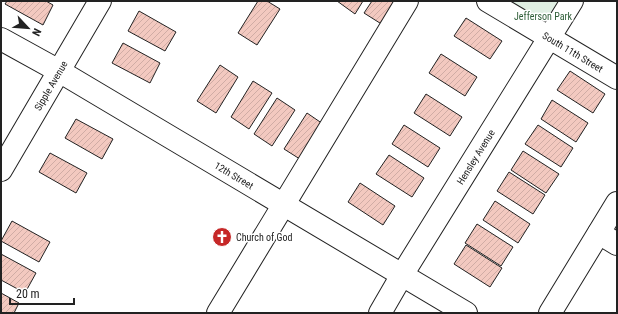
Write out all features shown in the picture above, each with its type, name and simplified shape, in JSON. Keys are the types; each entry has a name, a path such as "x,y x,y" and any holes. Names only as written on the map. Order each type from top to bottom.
{"street":[{"name":"Sipple Avenue","path":"1,170 100,1"},
{"path":"218,313 407,1"},
{"name":"South 11th Street","path":"488,1 617,78"},
{"name":"Hensley Avenue","path":"380,313 572,1"},
{"name":"12th Street","path":"1,39 59,71 466,313"},
{"path":"550,313 617,203"},
{"path":"598,233 617,244"}],"green space":[{"name":"Jefferson Park","path":"488,1 572,1 550,38"}],"building":[{"path":"7,1 46,1 53,5 43,25 5,4"},
{"path":"258,1 267,1 280,9 257,45 238,33"},
{"path":"337,1 363,1 355,14"},
{"path":"372,1 399,1 383,25 364,13"},
{"path":"139,11 176,32 165,51 128,31"},
{"path":"466,18 502,41 490,59 454,36"},
{"path":"123,43 160,63 150,83 112,63"},
{"path":"441,54 477,77 465,96 429,73"},
{"path":"220,65 238,77 216,113 197,101"},
{"path":"570,71 605,94 593,113 557,90"},
{"path":"253,81 272,93 249,129 231,117"},
{"path":"426,94 462,117 450,136 414,113"},
{"path":"277,98 295,110 272,146 254,134"},
{"path":"552,100 588,123 576,142 541,119"},
{"path":"307,113 326,126 303,161 284,149"},
{"path":"76,119 113,139 102,159 65,138"},
{"path":"404,125 440,148 428,167 392,144"},
{"path":"538,125 573,148 561,167 525,144"},
{"path":"523,151 559,174 546,193 511,170"},
{"path":"50,153 87,173 76,193 39,172"},
{"path":"389,155 424,178 412,197 376,174"},
{"path":"509,172 545,195 533,214 497,191"},
{"path":"360,183 395,206 383,225 348,202"},
{"path":"495,201 530,224 518,243 483,220"},
{"path":"12,221 50,242 39,262 1,241"},
{"path":"477,224 513,247 501,266 465,243"},
{"path":"466,245 502,268 490,287 454,264"},
{"path":"1,254 36,273 25,293 1,280"},
{"path":"1,293 19,303 14,313 1,313"}],"place":[{"name":"Church of God","path":"222,237"}]}
